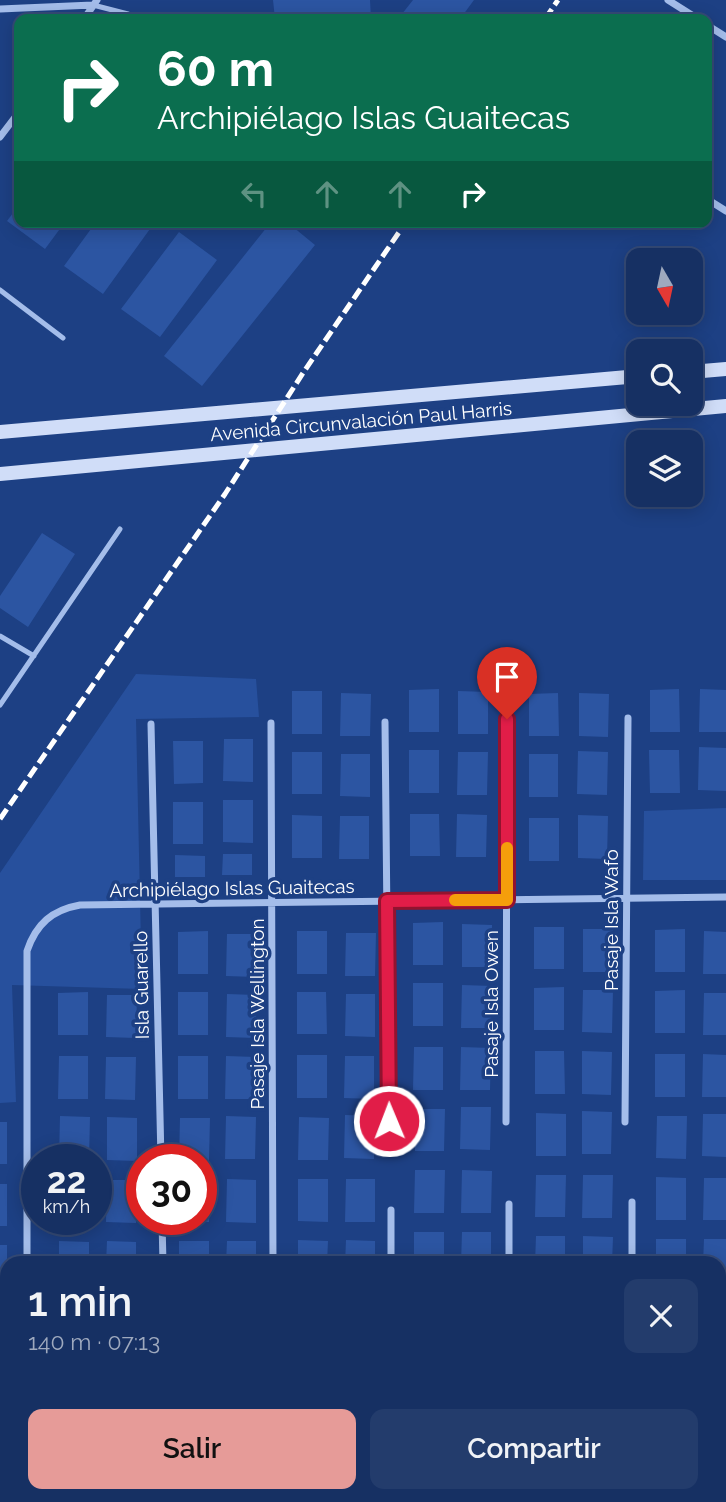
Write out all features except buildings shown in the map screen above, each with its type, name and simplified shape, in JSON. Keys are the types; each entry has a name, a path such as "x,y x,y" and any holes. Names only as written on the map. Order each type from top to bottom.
{"main road":[{"path":"703,371 726,369"},
{"name":"Avenida Circunvalación Paul Harris","path":"0,432 626,377"},
{"name":"Avenida Circunvalación Paul Harris","path":"0,474 726,406"}],"street":[{"path":"668,0 690,14"},
{"path":"0,9 95,3"},
{"path":"0,137 14,119"},
{"name":"Pasaje Isla Wafo","path":"625,1122 628,718"},
{"name":"Pasaje Isla Owen","path":"506,1122 507,719"},
{"path":"385,722 389,1121"},
{"name":"Pasaje Isla Wellington","path":"271,723 272,1256"},
{"name":"Isla Guarello","path":"152,724 161,1144"},
{"name":"Archipiélago Islas Guaitecas","path":"27,1256 27,951 38,926 68,907 726,897"},
{"path":"632,1202 632,1256"},
{"path":"509,1204 509,1256"},
{"path":"391,1210 391,1256"},
{"path":"162,1235 163,1256"}],"lane":[{"path":"95,3 128,14"},
{"path":"0,290 63,338"},
{"path":"0,705 120,529"},
{"path":"0,636 34,656"}],"shaded area":[{"path":"136,674 256,679 259,717 136,719 142,989 12,985 16,1102 0,1103 0,873"},
{"path":"726,808 726,880 643,880 644,811"}],"railway":[{"path":"548,14 558,0"},
{"path":"0,819 225,494 402,228"}],"slow traffic":[{"path":"455,900 507,900 507,848"}],"route":[{"path":"389,1121 387,901 507,900 507,719"}]}
